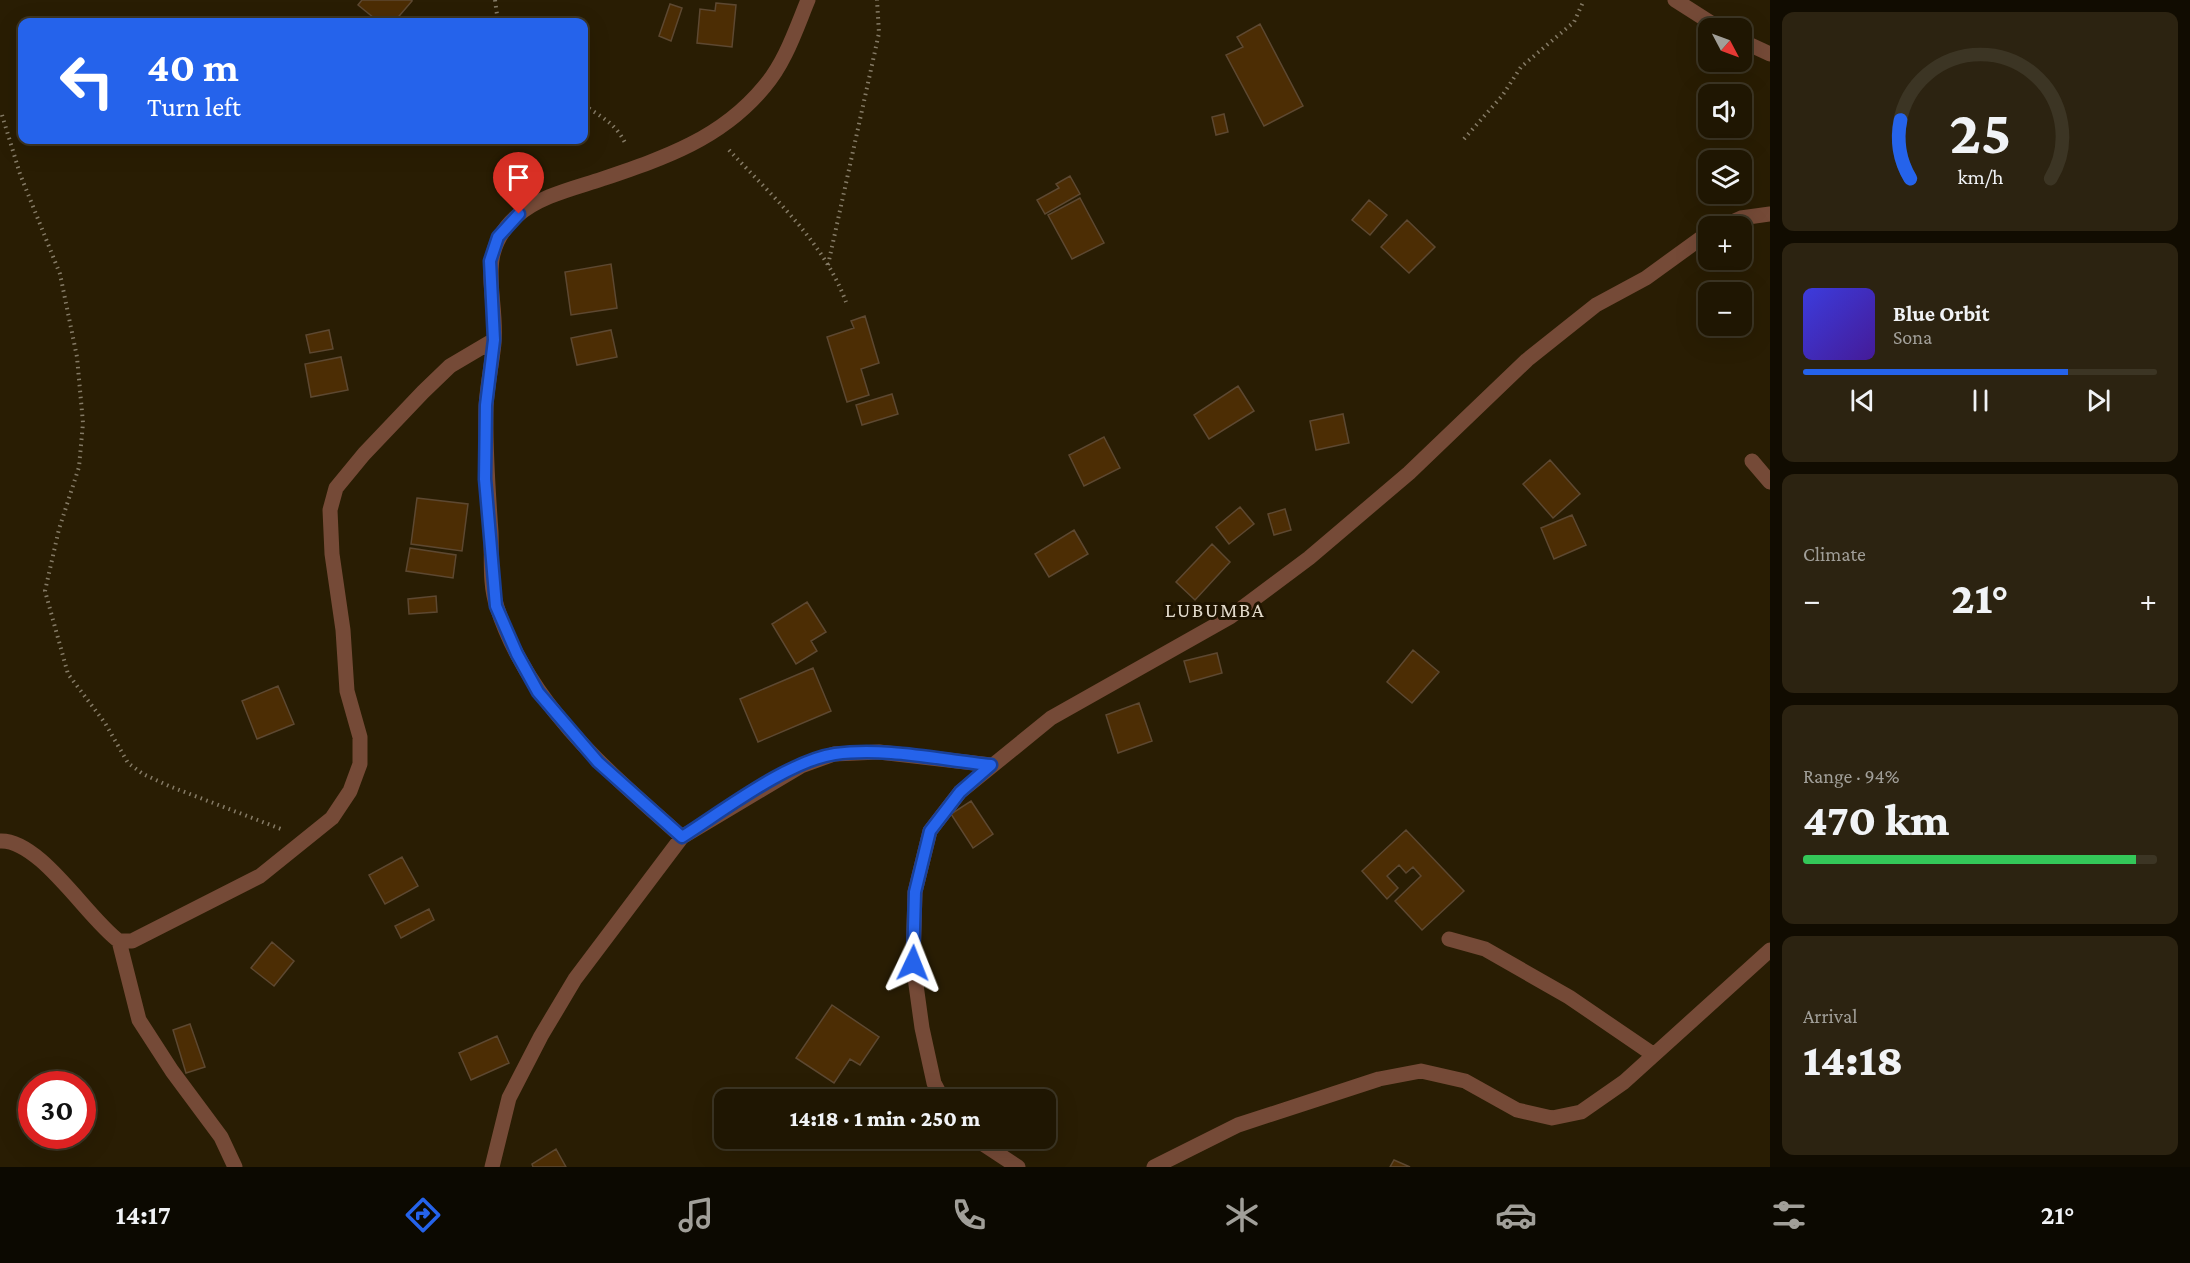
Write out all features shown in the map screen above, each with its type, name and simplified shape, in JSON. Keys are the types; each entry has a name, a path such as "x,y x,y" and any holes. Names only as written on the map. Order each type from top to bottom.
{"street":[{"path":"682,837 598,762 538,692 517,654 496,606 485,479 486,405 494,340 490,261 498,237 519,214 556,195 688,148 737,116 766,86 792,41 808,0"},
{"path":"1675,0 1703,18"},
{"path":"1752,46 1770,54"},
{"path":"1752,217 1770,214"},
{"path":"937,1089 934,1083 919,1007 913,963 915,892 930,831 960,792 1051,718 1230,617 1308,558 1408,473 1527,360 1596,305 1646,278 1698,239"},
{"path":"0,841 14,846 41,862 66,883 98,925 119,941 132,941 260,876 311,838 332,818 350,791 360,764 360,736 347,691 343,630 332,554 330,510 336,488 364,454 450,366 494,340"},
{"path":"1752,461 1770,482"},
{"path":"492,1167 509,1098 541,1036 575,979 682,837 801,766 834,754 879,752 991,765"},
{"path":"1449,939 1485,948 1569,997 1654,1055"},
{"path":"119,941 139,1020 172,1071 221,1137 236,1167"},
{"path":"1154,1167 1238,1125 1379,1078 1421,1071 1465,1081 1517,1110 1552,1118 1581,1112 1624,1082 1770,951"},
{"path":"991,1149 1018,1167"}],"path":[{"path":"495,0 497,18"},
{"path":"828,265 879,33 877,0"},
{"path":"1464,139 1502,96 1521,67 1574,22 1584,0"},
{"path":"588,108 617,128 626,142 635,168"},
{"path":"2,116 20,174 60,273 77,357 83,423 79,467 60,529 45,591 68,674 105,723 128,763 143,774 257,821 311,838"},
{"path":"712,132 798,224 828,265 846,302"}],"building":[{"path":"362,0 412,0 397,18 374,18 358,5"},
{"path":"716,3 736,5 732,47 697,43 700,9 715,11"},
{"path":"670,4 682,8 671,41 659,36"},
{"path":"1260,24 1303,106 1264,126 1226,55 1243,47 1237,37"},
{"path":"1224,114 1228,132 1216,135 1212,117"},
{"path":"1070,176 1080,194 1045,214 1037,200 1059,188 1056,184"},
{"path":"1080,198 1104,243 1072,259 1048,215"},
{"path":"1369,200 1387,215 1370,235 1352,220"},
{"path":"1407,220 1435,247 1409,273 1381,247"},
{"path":"611,264 617,308 571,315 565,272"},
{"path":"865,316 879,363 861,369 869,395 847,402 827,337 854,328 851,321"},
{"path":"329,330 333,349 310,353 306,335"},
{"path":"611,330 617,357 577,365 571,338"},
{"path":"341,357 348,390 311,397 305,364"},
{"path":"1238,386 1254,411 1209,439 1194,415"},
{"path":"892,394 898,414 862,425 856,405"},
{"path":"1343,414 1349,443 1316,450 1310,421"},
{"path":"1104,437 1120,468 1084,486 1069,455"},
{"path":"1550,460 1580,494 1553,518 1523,484"},
{"path":"417,498 468,504 462,551 411,544"},
{"path":"1240,507 1254,524 1229,544 1216,527"},
{"path":"1285,509 1291,530 1274,535 1268,514"},
{"path":"1572,515 1586,545 1554,559 1541,528"},
{"path":"1074,530 1088,554 1049,577 1035,554"},
{"path":"1212,544 1230,562 1195,600 1176,582"},
{"path":"410,548 456,555 453,578 406,571"},
{"path":"436,596 437,612 409,614 408,599"},
{"path":"807,602 826,632 811,641 817,651 796,664 772,624"},
{"path":"1413,650 1439,672 1412,703 1387,682"},
{"path":"1217,653 1222,673 1190,682 1184,661"},
{"path":"813,668 831,711 758,742 740,699"},
{"path":"278,686 294,724 257,739 242,701"},
{"path":"1139,703 1152,741 1118,753 1106,715"},
{"path":"971,801 993,834 973,848 951,814"},
{"path":"1406,830 1464,891 1422,930 1395,901 1421,876 1413,867 1406,873 1399,865 1387,876 1398,888 1387,899 1362,871"},
{"path":"402,857 418,886 385,904 369,875"},
{"path":"429,909 434,920 401,938 395,926"},
{"path":"272,942 294,961 274,986 251,968"},
{"path":"832,1005 879,1037 860,1065 850,1059 834,1083 796,1058"},
{"path":"190,1024 205,1067 186,1073 173,1030"},
{"path":"497,1036 509,1063 471,1080 459,1053"},
{"path":"556,1149 566,1167 533,1167 532,1164"},
{"path":"1394,1160 1410,1167 1390,1167"}],"district":[{"name":"LUBUMBA","path":"1215,610"}],"route":[{"path":"519,214 498,237 490,261 494,340 486,405 485,479 496,606 517,654 538,692 598,762 682,837 801,766 834,754 879,752 991,765 960,792 930,831 915,892 913,963"}]}
